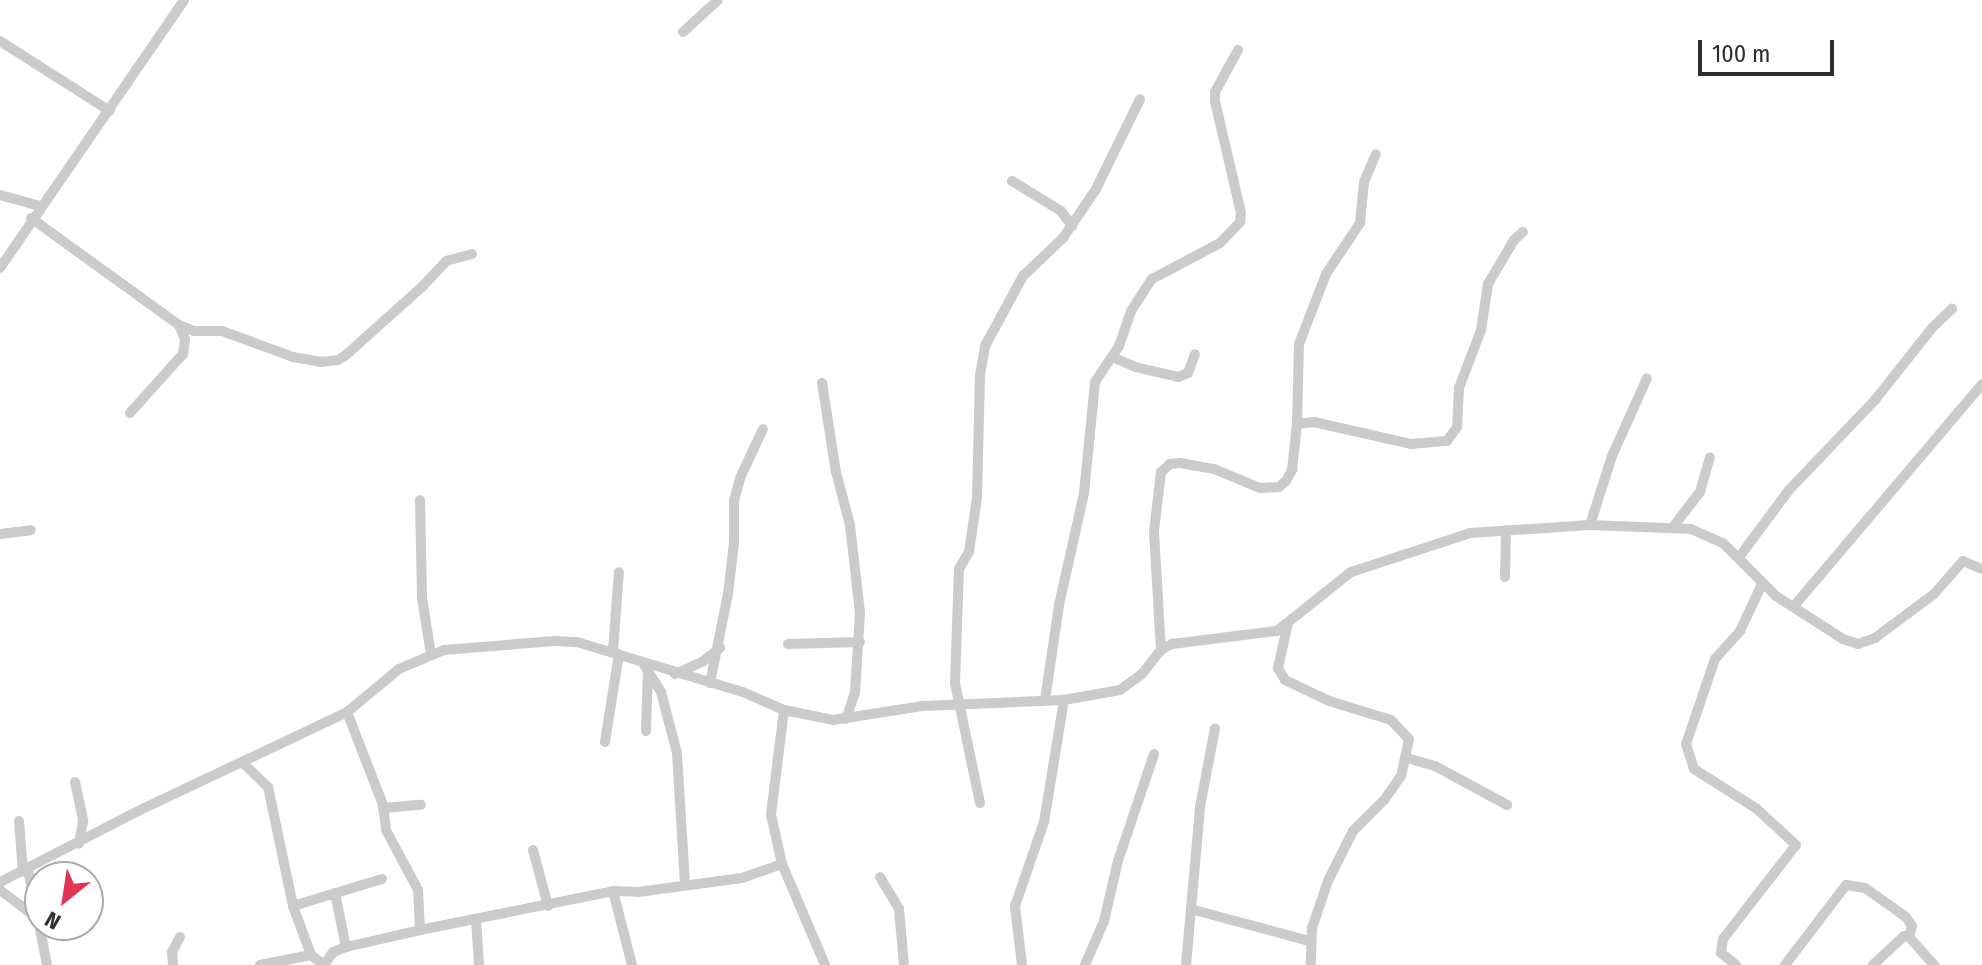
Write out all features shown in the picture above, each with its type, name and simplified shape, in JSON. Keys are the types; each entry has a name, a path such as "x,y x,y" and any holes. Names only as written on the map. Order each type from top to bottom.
{"street":[{"path":"0,268 31,218 110,111 184,0"},
{"path":"683,32 718,0"},
{"path":"0,41 110,111"},
{"path":"1045,700 1059,605 1084,493 1095,382 1123,339 1131,311 1152,279 1220,243 1240,222 1241,213 1215,101 1218,85 1238,50"},
{"path":"980,803 956,703 959,569 969,552 977,498 980,375 985,346 1023,276 1072,226 1102,179 1140,99"},
{"path":"1161,650 1154,531 1161,472 1170,464 1180,463 1214,469 1260,488 1279,487 1292,470 1297,424 1299,344 1326,274 1360,223 1364,182 1376,154"},
{"path":"1012,181 1061,211 1072,226"},
{"path":"0,195 40,206"},
{"path":"31,218 179,325 194,331 222,331 293,357 329,362 354,349 446,261 472,254"},
{"path":"1297,424 1314,422 1411,444 1447,441 1457,427 1459,388 1481,330 1488,284 1514,240 1523,232"},
{"path":"1740,556 1789,490 1875,400 1932,328 1952,309"},
{"path":"130,413 183,354 185,339 179,325"},
{"path":"1112,357 1135,367 1178,377 1188,373 1195,354"},
{"path":"1590,525 1612,456 1647,378"},
{"path":"822,383 836,472 850,525 860,642 855,692 846,719"},
{"path":"1794,606 1982,384"},
{"path":"710,683 720,648 734,543 734,501 743,470 763,429"},
{"path":"1673,527 1700,492 1710,457"},
{"path":"420,500 422,598 431,654"},
{"path":"46,861 138,811 347,712 384,680 431,654 459,648 555,641 616,652 645,666 710,683 784,710 833,720 956,703 1064,700 1120,690 1142,674 1161,650 1188,642 1266,634 1288,623 1335,582 1368,565 1470,533 1590,525 1673,527 1708,535 1740,556 1762,584 1843,639 1858,644 1875,638 1934,594 1963,561 1982,569"},
{"path":"0,534 31,530"},
{"path":"1505,577 1506,530"},
{"path":"605,742 616,652 619,572"},
{"path":"1736,965 1721,953 1723,939 1796,845 1757,809 1694,769 1686,744 1715,659 1740,631 1762,584"},
{"path":"1288,623 1279,674 1329,701 1391,720 1406,732 1407,758 1391,791 1365,817 1346,843 1319,902 1310,941 1311,965"},
{"path":"788,644 860,642"},
{"path":"675,674 702,662 720,648"},
{"path":"645,666 646,731"},
{"path":"645,666 668,713 677,753 685,885"},
{"path":"1030,700 1049,675"},
{"path":"1022,965 1015,906 1044,822 1064,700"},
{"path":"784,710 771,815 782,864 825,965"},
{"path":"347,712 383,808 386,830 418,890 420,930"},
{"path":"1186,965 1194,910 1200,807 1215,728"},
{"path":"1085,965 1104,921 1118,861 1154,754"},
{"path":"1407,758 1435,766 1507,805"},
{"path":"242,762 268,787 293,906 311,955 324,965 333,952 346,947 420,930 613,891 742,878 782,864"},
{"path":"75,782 83,821 79,844"},
{"path":"383,808 421,805"},
{"path":"19,821 25,861"},
{"path":"533,850 548,906"},
{"path":"0,882 24,872"},
{"path":"880,877 899,909 904,965"},
{"path":"293,906 382,879"},
{"path":"1785,965 1846,885 1865,888 1906,917 1912,926 1909,937"},
{"path":"0,890 24,908"},
{"path":"613,891 632,965"},
{"path":"335,893 346,947"},
{"path":"1194,910 1310,941"},
{"path":"476,919 479,965"},
{"path":"173,965 172,952 180,937"},
{"path":"1873,965 1899,938 1909,937"},
{"path":"1909,937 1934,965"},
{"path":"42,941 47,965"},
{"path":"260,965 311,955"}]}
